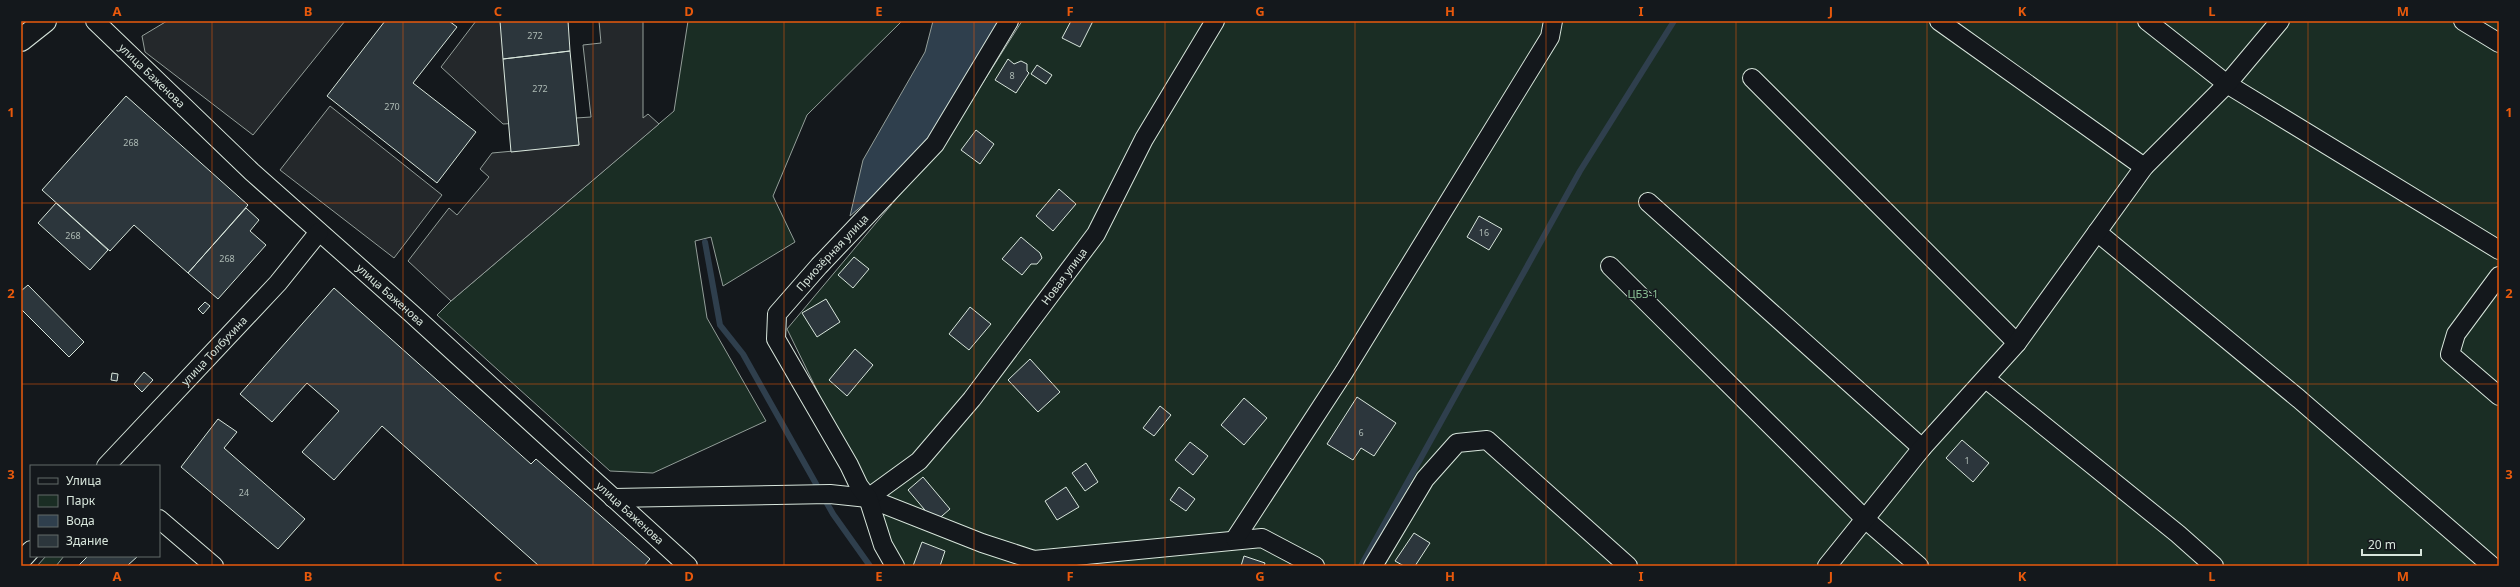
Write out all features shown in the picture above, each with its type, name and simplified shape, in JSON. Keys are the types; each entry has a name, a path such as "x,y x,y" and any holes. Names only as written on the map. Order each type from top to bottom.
{"main road":[{"path":"21,40 45,21"}],"street":[{"name":"улица Баженова","path":"95,21 252,172 688,566"},
{"name":"Приозёрная улица","path":"895,566 883,545 868,498 776,339 776,314 819,266 935,144 1009,21"},
{"name":"Новая улица","path":"868,498 919,461 972,399 1096,234 1144,139 1215,21"},
{"path":"1235,539 1344,372 1550,37 1553,21"},
{"path":"1939,21 2144,167"},
{"path":"2147,21 2227,84 2499,250"},
{"path":"1827,566 1922,448 2017,343 2144,167 2227,84 2280,21"},
{"path":"2463,21 2499,43"},
{"path":"1752,78 2017,343"},
{"path":"1648,202 1922,448"},
{"name":"улица Толбухина","path":"107,465 278,282 319,232"},
{"path":"2097,232 2299,399 2492,566"},
{"path":"1610,266 1865,519 1919,566"},
{"path":"2499,276 2456,334 2450,354 2499,396"},
{"path":"1986,379 2178,534 2214,566"},
{"path":"1373,566 1425,479 1457,443 1487,440 1628,566"},
{"path":"613,498 830,494 868,498 982,543 1038,563 1235,539 1262,538 1315,566"},
{"path":"160,519 214,566"},
{"path":"21,561 30,551"}],"green space":[{"path":"688,21 902,21 807,115 773,196 795,242 723,286 711,237 695,241 707,318 766,421 653,473 610,471 437,315 451,301 674,111"},
{"name":"ЦБЗ-1","path":"1022,21 2499,21 2499,566 903,566 787,329 949,136"},
{"path":"45,557 63,557 56,566 37,566"}],"shaded area":[{"path":"167,21 345,21 253,135 145,52 142,36"},
{"path":"476,21 506,21 521,123 503,124 441,67"},
{"path":"599,21 643,21 643,118 648,114 659,124 451,301 408,261 449,208 457,215 489,177 480,169 492,153 579,145 576,118 591,117 583,45 601,43"},
{"path":"330,106 442,195 394,258 280,170"}],"water":[{"path":"933,21 999,21 925,151 850,216 863,160 925,52"}],"building":[{"path":"385,21 449,21 457,27 413,83 476,132 437,183 327,96"},
{"path":"500,21 568,21 570,51 503,59"},
{"path":"1071,21 1093,21 1080,47 1062,38"},
{"path":"570,51 579,145 511,152 503,59"},
{"path":"1008,59 1014,64 1021,61 1027,64 1027,71 1029,73 1016,93 995,80"},
{"path":"1037,65 1052,75 1046,84 1031,74"},
{"path":"126,96 248,205 188,273 134,225 110,251 42,190"},
{"path":"976,130 994,144 980,164 961,150"},
{"path":"1059,189 1076,204 1053,231 1036,216"},
{"path":"56,203 108,250 90,270 38,223"},
{"path":"246,208 259,220 250,231 266,245 218,299 188,273"},
{"path":"1479,216 1502,229 1489,250 1467,237"},
{"path":"1021,237 1040,253 1042,258 1037,264 1031,264 1022,275 1002,259"},
{"path":"854,257 869,269 853,288 838,275"},
{"path":"28,285 84,342 69,357 21,309 21,291"},
{"path":"334,288 531,464 536,459 650,559 644,566 539,566 382,426 334,480 302,452 339,411 307,383 272,422 240,394"},
{"path":"826,299 840,322 817,337 802,313"},
{"path":"205,302 210,306 203,314 198,309"},
{"path":"970,307 991,324 969,350 949,334"},
{"path":"855,349 873,365 847,396 829,380"},
{"path":"1030,359 1060,392 1038,412 1008,380"},
{"path":"144,372 153,380 142,392 134,384"},
{"path":"112,373 118,374 117,381 111,380"},
{"path":"1357,397 1396,423 1374,456 1361,448 1353,460 1327,444"},
{"path":"1244,398 1267,418 1244,445 1221,425"},
{"path":"1160,406 1171,415 1154,436 1143,428"},
{"path":"218,419 237,432 224,448 305,519 278,549 181,467"},
{"path":"1962,440 1989,463 1973,482 1946,458"},
{"path":"1190,442 1208,456 1193,475 1175,460"},
{"path":"1086,463 1098,482 1085,491 1072,473"},
{"path":"923,477 950,509 935,522 908,490"},
{"path":"1066,487 1079,507 1057,520 1045,501"},
{"path":"1179,487 1195,499 1186,511 1170,500"},
{"path":"1414,533 1430,543 1415,566 1404,566 1395,561"},
{"path":"922,542 945,551 940,566 913,566"},
{"path":"1244,556 1265,563 1264,566 1241,566"},
{"path":"87,557 137,557 127,566 78,566"}],"waterway":[{"path":"1361,566 1580,171 1674,21"},
{"path":"705,242 720,325 743,354 833,514 870,566"}]}
